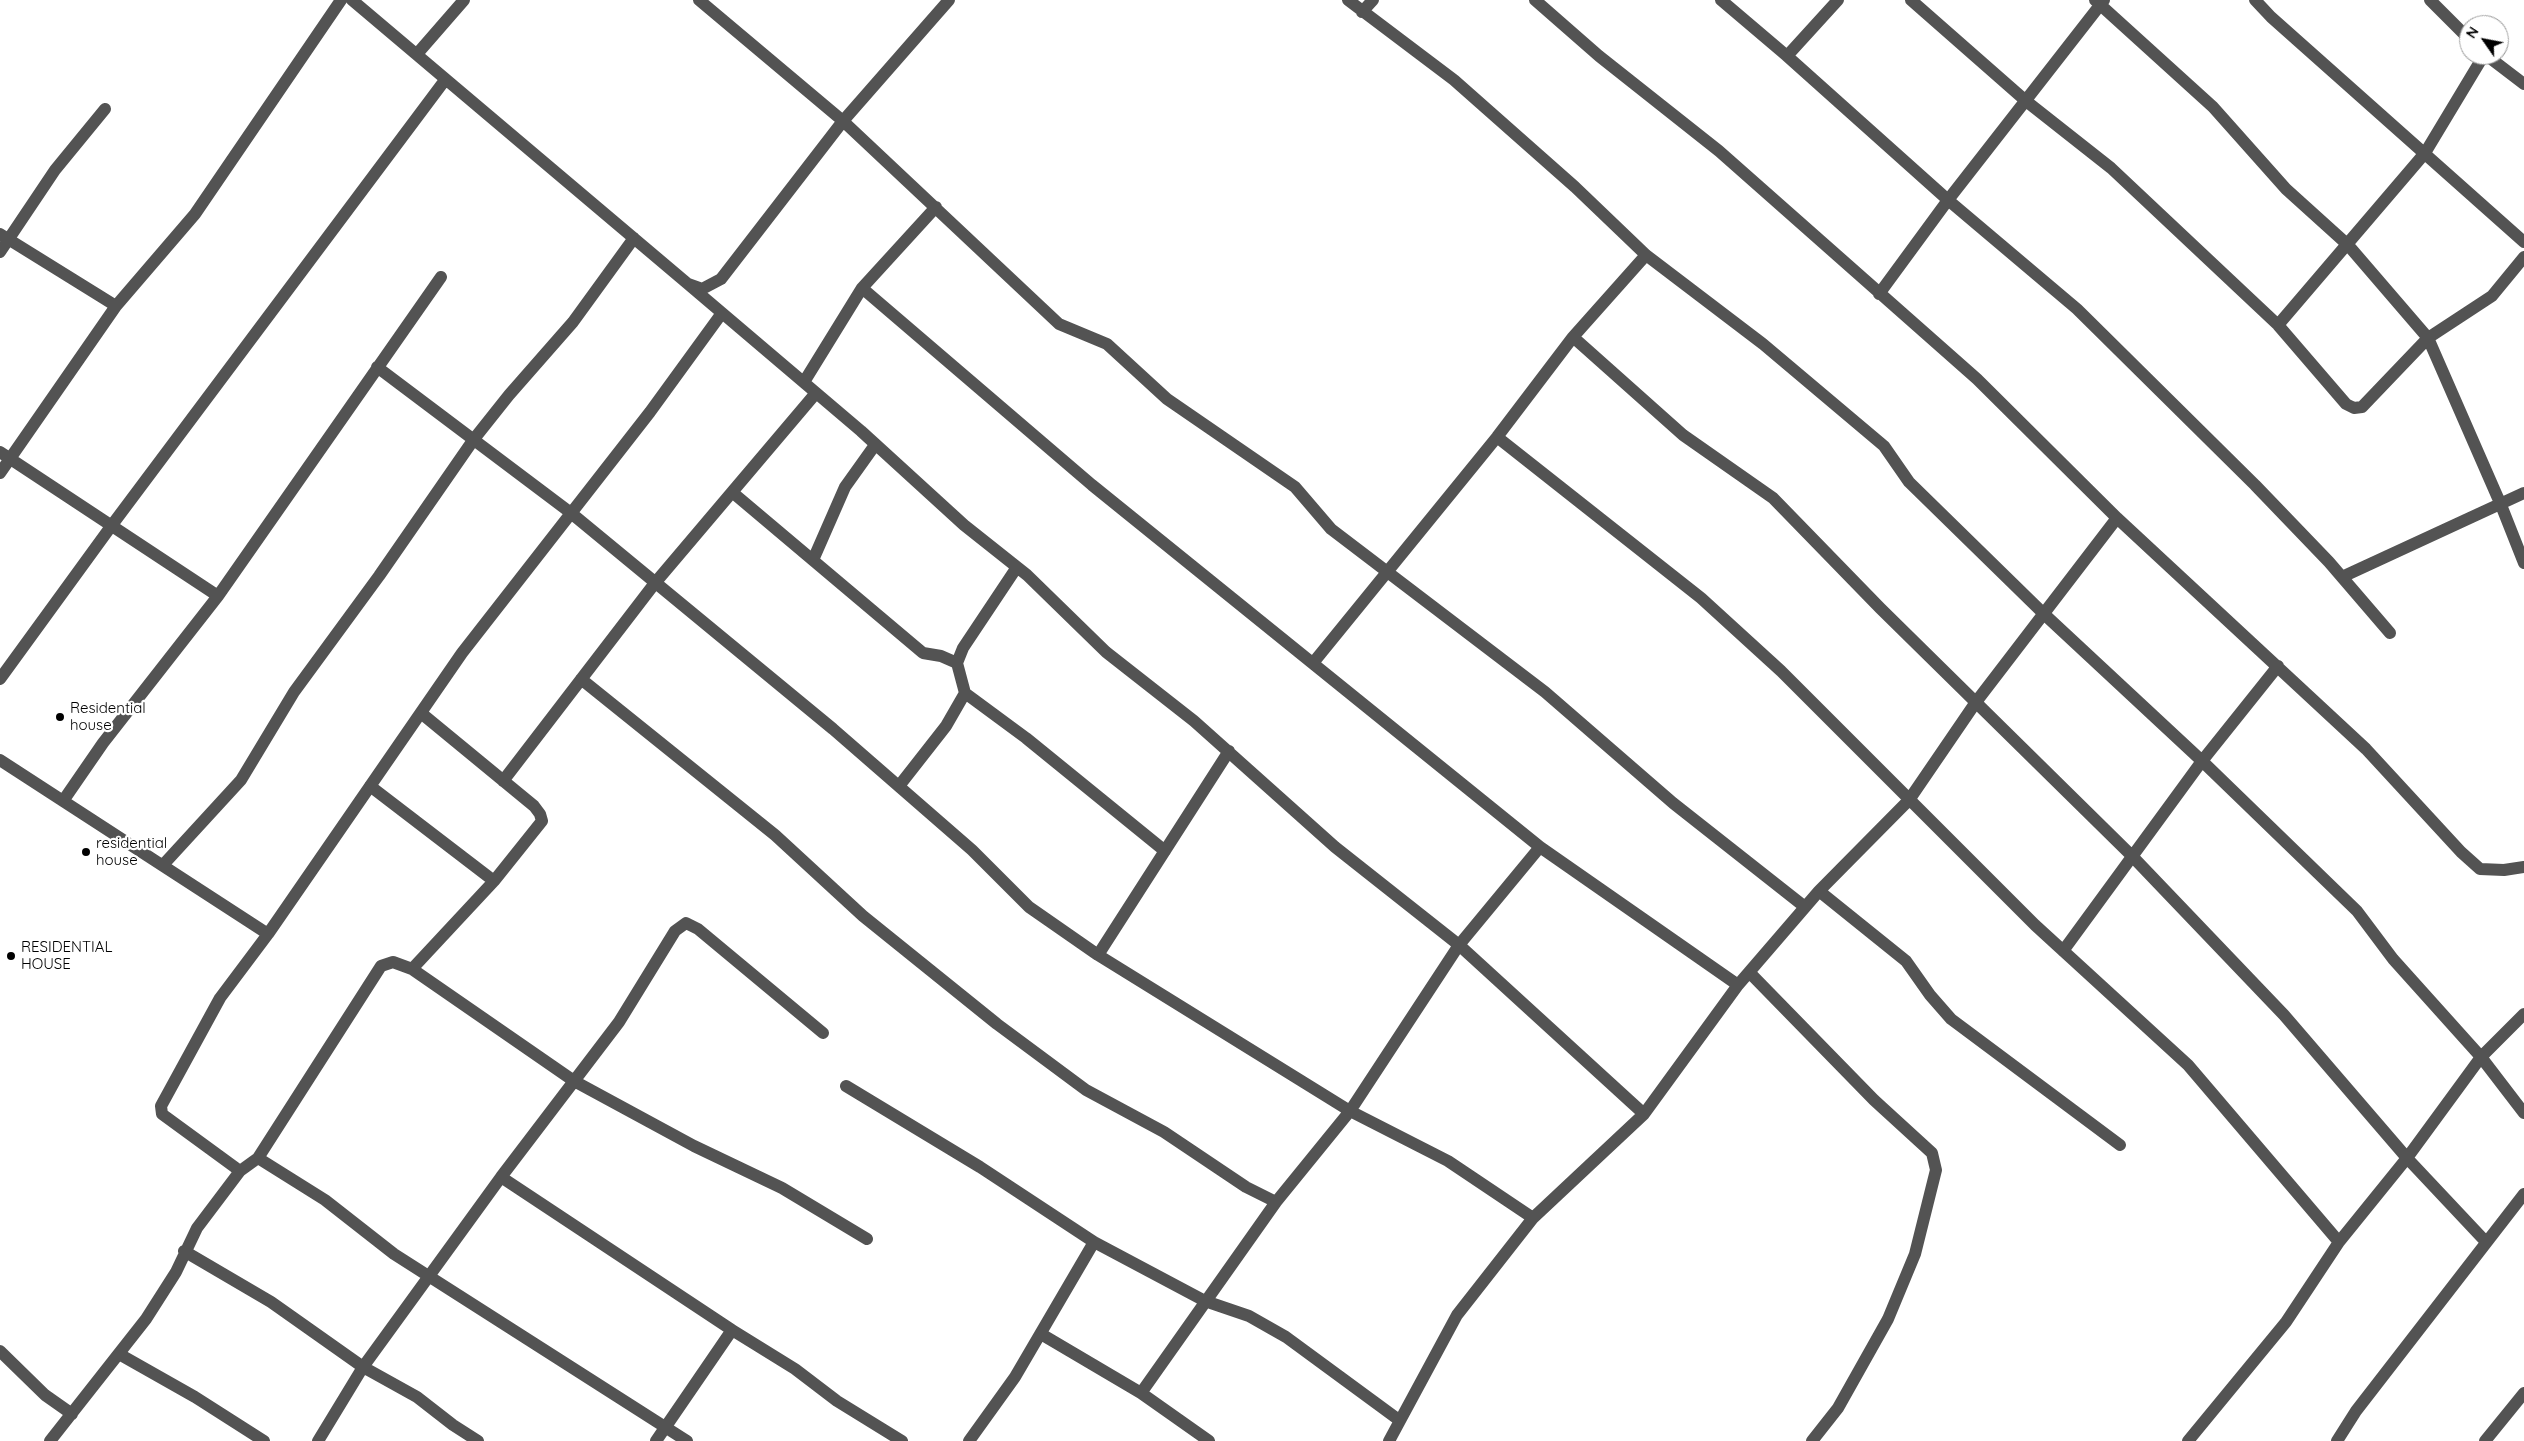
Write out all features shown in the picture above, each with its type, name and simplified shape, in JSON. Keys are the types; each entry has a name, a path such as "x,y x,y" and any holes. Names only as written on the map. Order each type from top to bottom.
{"street":[{"path":"0,473 5,455 116,306 195,214 341,0"},
{"path":"352,0 804,382 964,525 1016,567 1106,652 1229,751 1335,847 1459,945 1644,1114"},
{"path":"417,54 464,0"},
{"path":"699,0 843,121 1059,324 1107,344 1167,399 1295,487 1331,529 1546,692 1673,803 1805,907"},
{"path":"688,284 702,289 721,280 843,121 949,0"},
{"path":"1348,0 1454,80 1575,187 1646,256 1764,344 1884,446 1909,482 2044,614 2202,761 2357,911 2393,959 2481,1057 2524,1113"},
{"path":"1362,12 1373,0"},
{"path":"1535,0 1599,56 1719,151 1977,379 2117,518 2366,749 2461,852 2480,869 2504,870 2524,867"},
{"path":"1721,0 1788,56 1948,200 2077,309 2255,485 2342,577 2390,633"},
{"path":"1788,56 1838,0"},
{"path":"1911,0 2026,101 2111,168 2278,325 2346,404 2354,408 2362,407 2428,338 2492,296 2524,257"},
{"path":"2255,0 2524,242"},
{"path":"2430,0 2459,29"},
{"path":"1879,294 1948,200 2026,101 2100,2 2213,107 2286,189 2348,246 2428,338 2501,505 2524,563"},
{"path":"2278,325 2348,246 2425,153 2479,65"},
{"path":"2498,65 2524,84"},
{"path":"0,679 112,525 445,80"},
{"path":"0,252 4,237 105,109"},
{"path":"804,382 862,288 936,207"},
{"path":"4,237 116,306"},
{"path":"163,865 240,780 294,692 379,576 474,439 509,395 573,322 634,238"},
{"path":"1313,663 1496,437 1573,337 1646,256"},
{"path":"63,801 108,736 218,596 440,277"},
{"path":"862,288 1092,485 1249,614 1313,663 1540,847 1738,985"},
{"path":"240,1171 162,1114 161,1106 220,998 268,934 462,653 650,412 722,313"},
{"path":"1573,337 1683,435 1774,498 1880,608 2132,856 2284,1016 2407,1158 2486,1242"},
{"path":"377,367 571,513 833,728 972,850 1029,907 1098,955 1350,1112 1448,1161 1533,1218"},
{"path":"503,781 655,583 816,393"},
{"path":"1496,437 1701,598 1781,671 1909,800 2064,951 2188,1065 2339,1242"},
{"path":"814,560 845,487 875,444"},
{"path":"5,455 218,596"},
{"path":"732,492 923,653 941,656 956,663"},
{"path":"2342,577 2524,493"},
{"path":"1389,1441 1457,1315 1533,1218 1644,1114 1738,985 1819,891 1909,800 1976,702 2117,518"},
{"path":"1016,567 962,648 956,663 965,693 1026,738 1165,851"},
{"path":"2064,951 2202,761 2278,666"},
{"path":"581,679 775,835 863,916 996,1024 1086,1090 1164,1132 1246,1187 1276,1202"},
{"path":"899,786 946,726 965,693"},
{"path":"412,969 494,881 542,821 540,814 534,806 421,713"},
{"path":"1098,955 1229,751"},
{"path":"0,760 268,934"},
{"path":"370,786 494,881"},
{"path":"1141,1393 1276,1202 1350,1112 1459,945 1540,847"},
{"path":"1819,891 1906,961 1930,995 1951,1019 2120,1144"},
{"path":"318,1441 364,1367 501,1177 619,1022 675,931 686,923 698,929 823,1032"},
{"path":"54,1440 151,1311 176,1272 184,1251 197,1228 240,1171 258,1158 382,966 393,962 412,969 574,1081 694,1146 782,1188 867,1239"},
{"path":"1749,972 1874,1100 1932,1153 1936,1170 1915,1254 1888,1319 1838,1408 1812,1441"},
{"path":"2188,1441 2286,1322 2339,1242 2407,1158 2481,1057 2524,1014"},
{"path":"846,1086 980,1167 1094,1242 1205,1301 1249,1316 1286,1337 1399,1420"},
{"path":"258,1158 325,1200 394,1254 688,1441"},
{"path":"501,1177 902,1441"},
{"path":"2338,1441 2356,1411 2524,1194"},
{"path":"973,1440 1015,1377 1041,1334 1060,1297 1094,1242"},
{"path":"184,1251 271,1302 364,1367 417,1397 453,1426 478,1441"},
{"path":"656,1441 732,1330"},
{"path":"1041,1334 1141,1393 1209,1441"},
{"path":"0,1351 45,1395 72,1414"},
{"path":"119,1354 195,1397 264,1441"},
{"path":"2485,1441 2524,1393"}],"place":[{"name":"Residential house","path":"60,717"},
{"name":"residential house","path":"86,852"},
{"name":"RESIDENTIAL HOUSE","path":"11,956"}]}
